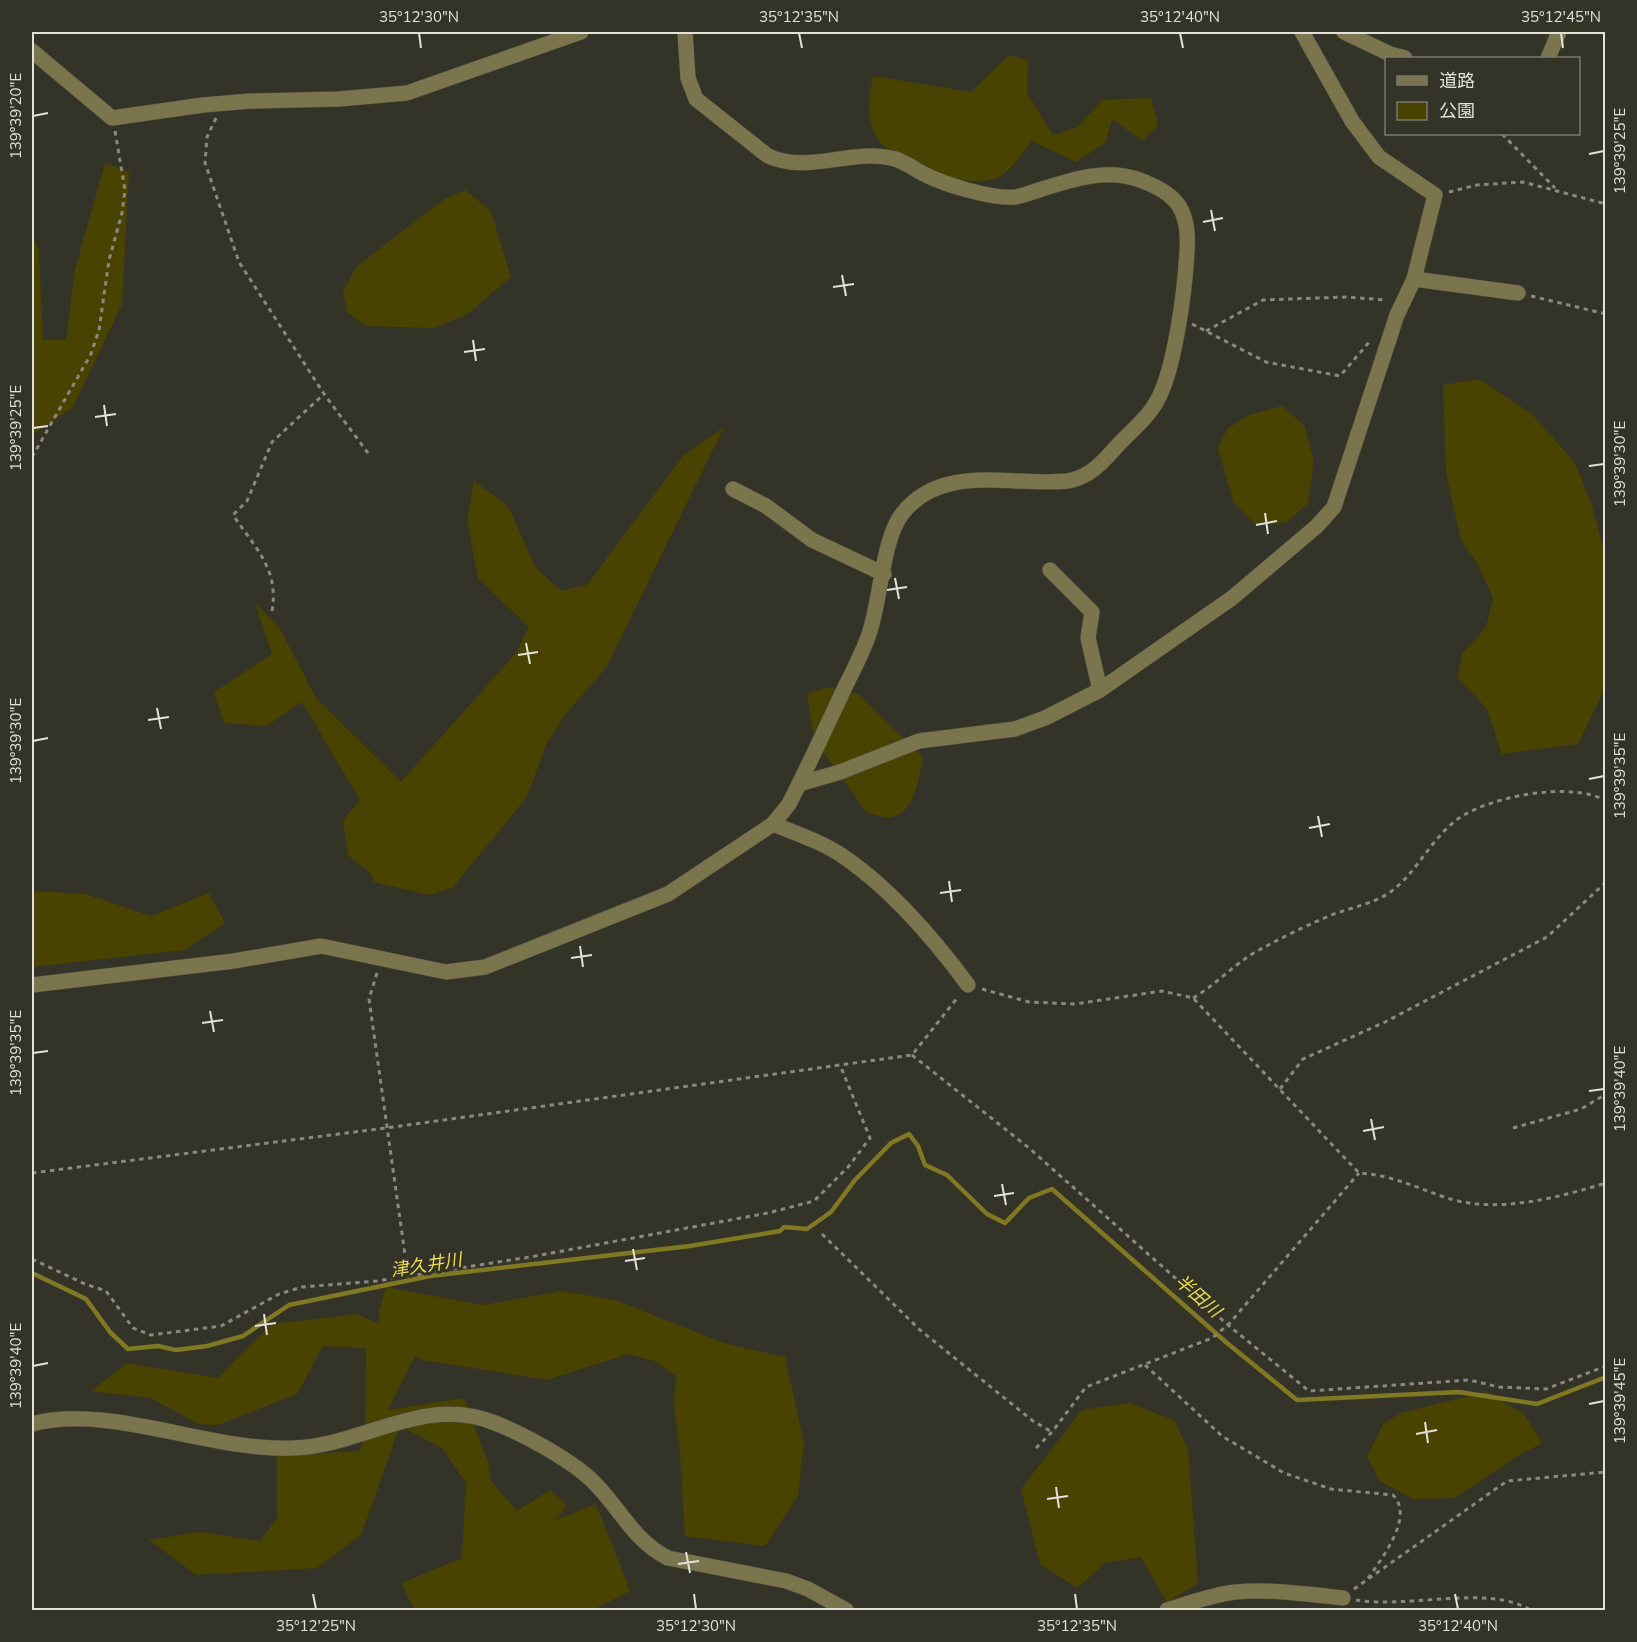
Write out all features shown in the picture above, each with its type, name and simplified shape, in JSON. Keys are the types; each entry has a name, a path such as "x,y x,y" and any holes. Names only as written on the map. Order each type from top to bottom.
{"street":[{"path":"32,51 112,118 224,103 339,99 407,93 581,32"},
{"path":"32,985 234,961 321,946 446,972 485,967 668,894 772,824 789,804 869,636 891,534 901,515 917,499 947,484 979,479 1067,481 1085,476 1100,465 1157,401 1165,382 1179,317 1188,242 1182,208 1173,196 1121,175 1084,177 1015,197 963,188 928,176 895,158 875,155 845,160 782,162 768,156 696,99 688,78 685,32"},
{"path":"799,784 840,772 919,741 1015,729 1046,718 1100,690 1232,598 1317,526 1334,507 1403,300 1414,279 1435,195 1379,157 1352,121 1302,32"},
{"path":"1344,32 1401,57"},
{"path":"1548,57 1559,32"},
{"path":"1414,279 1518,293"},
{"path":"734,489 766,506 812,540 884,574"},
{"path":"1050,570 1092,612 1088,638 1100,690"},
{"path":"772,824 815,841 846,858 874,879 944,953 968,985"},
{"path":"32,1424 57,1419 92,1420 129,1424 231,1443 291,1449 342,1441 385,1424 435,1414 458,1413 478,1417 535,1444 586,1475 606,1496 633,1532 652,1550 668,1558 786,1581 808,1589 846,1611"},
{"path":"1167,1611 1207,1597 1234,1592 1265,1591 1342,1598"}],"path":[{"path":"224,103 207,137 206,163 239,262 324,394 368,453"},
{"path":"32,457 91,354 99,330 109,260 122,213 125,190 112,118"},
{"path":"1503,135 1557,190"},
{"path":"1435,195 1477,185 1523,182 1605,204"},
{"path":"1518,293 1604,312"},
{"path":"1206,331 1263,300 1346,297 1403,300"},
{"path":"1179,317 1266,362 1340,376 1371,340 1388,343"},
{"path":"272,611 275,590 269,569 233,515 247,501 272,442 324,394"},
{"path":"1193,998 1215,986 1242,960 1258,951 1334,914 1376,900 1391,891 1452,823 1472,808 1548,791 1585,792 1595,794 1605,801"},
{"path":"1280,1089 1303,1059 1385,1022 1546,937 1605,882"},
{"path":"381,959 369,999 408,1276"},
{"path":"32,1173 386,1128 912,1055 968,985 1029,1002 1075,1004 1162,991 1193,998 1359,1173 1381,1174 1448,1198 1491,1205 1559,1195 1605,1183"},
{"path":"912,1055 1029,1148 1228,1325 1309,1391 1469,1380 1499,1387 1546,1389 1605,1366"},
{"path":"32,1259 106,1291 133,1328 151,1335 221,1326 279,1294 302,1287 408,1276 610,1243 768,1213 814,1201 849,1166 870,1138 840,1065"},
{"path":"1513,1128 1581,1109 1605,1094"},
{"path":"1036,1448 1052,1432 1086,1387 1212,1338 1228,1325 1359,1173"},
{"path":"822,1234 920,1330 1033,1421 1052,1432"},
{"path":"1144,1365 1222,1436 1284,1473 1331,1489 1393,1495 1400,1502 1401,1512 1396,1529 1388,1548 1367,1580 1507,1481 1605,1472"},
{"path":"1342,1598 1380,1604 1497,1598 1517,1602 1530,1611"}],"green space":[{"path":"1009,55 1028,61 1027,93 1053,135 1078,127 1102,100 1151,98 1158,125 1143,141 1112,119 1106,142 1076,162 1032,141 1002,175 988,180 971,181 952,179 913,166 896,156 883,145 875,134 869,112 873,76 971,92"},
{"path":"105,163 129,172 122,304 73,407 32,435 32,234 39,251 43,340 66,340 75,270"},
{"path":"465,190 491,211 511,277 469,313 435,328 366,326 347,312 343,292 356,267 443,200"},
{"path":"1479,379 1532,414 1575,463 1592,505 1605,556 1605,688 1578,744 1502,754 1487,709 1457,677 1462,654 1486,627 1493,598 1477,563 1461,540 1446,473 1443,385"},
{"path":"1282,406 1304,425 1314,461 1308,503 1287,522 1256,525 1234,503 1218,449 1227,429 1249,415"},
{"path":"724,427 606,668 564,716 546,745 527,797 452,888 428,895 374,882 370,873 348,855 343,820 360,800 302,702 266,726 224,723 214,692 272,654 255,603 279,627 316,698 401,782 516,653 529,627 478,578 467,520 474,481 508,506 536,568 561,591 587,585 683,456"},
{"path":"828,687 858,694 923,757 915,793 906,809 899,814 889,817 867,813 814,739 807,694"},
{"path":"32,891 85,894 151,916 209,893 225,923 185,950 32,967"},
{"path":"386,1287 483,1305 561,1291 615,1300 723,1343 785,1357 804,1443 798,1496 765,1546 685,1536 680,1454 673,1398 677,1377 655,1361 628,1354 547,1380 423,1360 415,1356 388,1410 464,1398 489,1464 491,1481 517,1511 550,1490 567,1505 556,1520 596,1504 630,1591 593,1610 414,1610 402,1583 462,1558 466,1483 442,1448 400,1426 361,1535 317,1568 196,1575 149,1540 200,1532 260,1541 277,1518 277,1456 359,1451 365,1437 366,1348 323,1346 297,1394 218,1425 199,1424 150,1398 91,1391 127,1363 218,1378 271,1324 357,1314 379,1324 379,1311"},
{"path":"1486,1392 1524,1414 1542,1443 1521,1454 1455,1498 1413,1499 1380,1481 1367,1457 1383,1424 1401,1413"},
{"path":"1129,1403 1174,1420 1188,1449 1198,1583 1167,1603 1141,1557 1105,1563 1077,1588 1040,1564 1021,1489 1082,1410"}],"waterway":[{"name":"半田川","path":"32,1273 86,1299 110,1332 128,1349 158,1346 176,1350 207,1346 243,1336 289,1305 430,1276 690,1246 780,1231 784,1227 807,1229 831,1212 855,1180 891,1143 909,1134 918,1146 925,1165 947,1175 987,1214 1005,1223 1029,1198 1052,1189 1227,1343 1297,1400 1459,1392 1537,1404 1606,1377"}],"water label":[{"name":"津久井川","path":"426,1265"}]}
